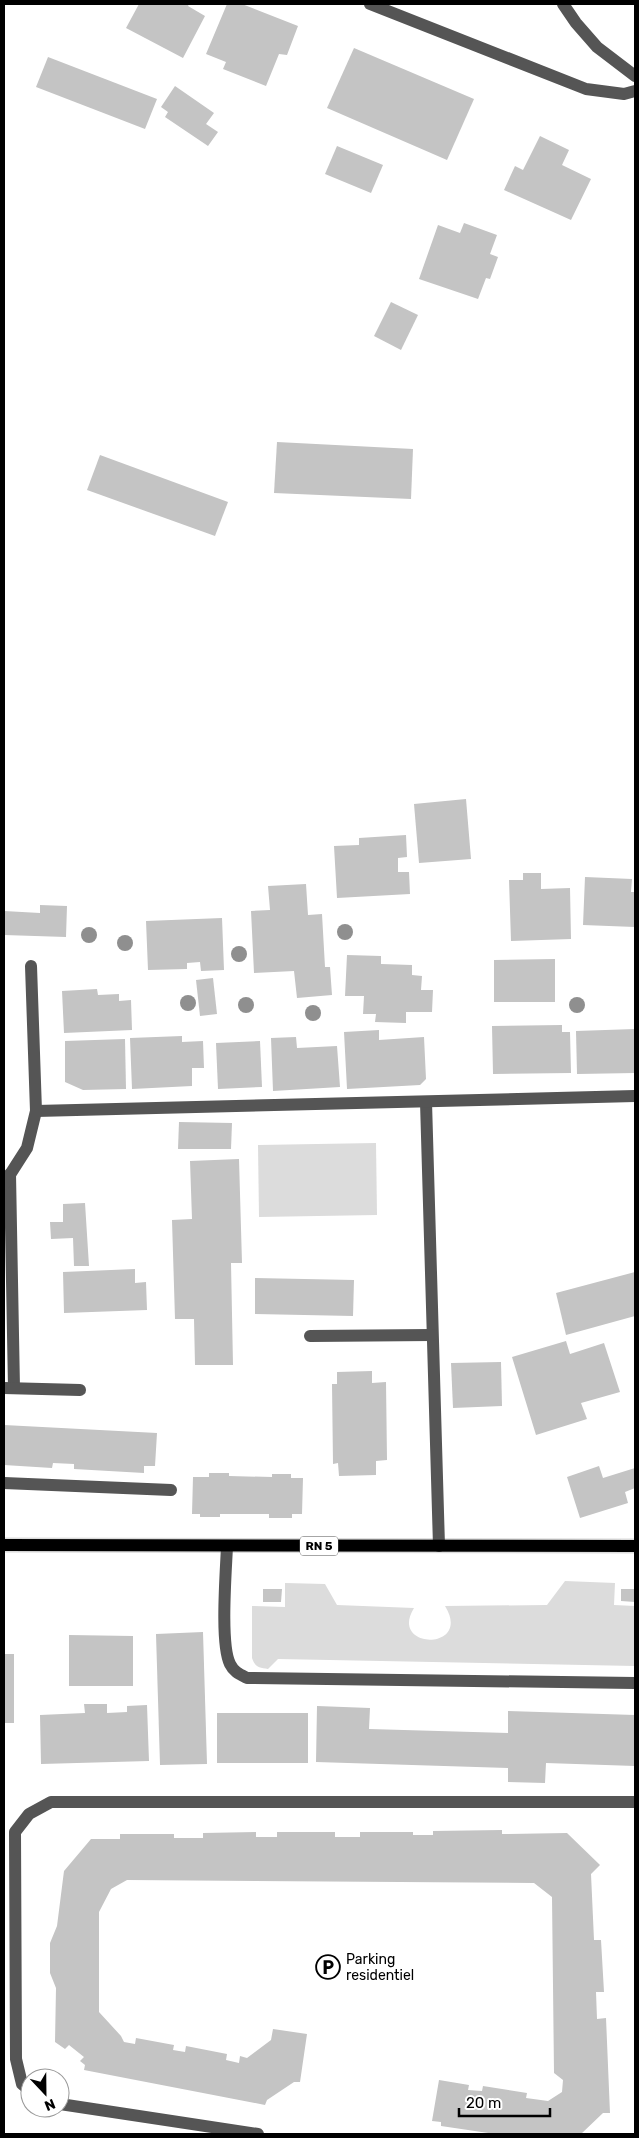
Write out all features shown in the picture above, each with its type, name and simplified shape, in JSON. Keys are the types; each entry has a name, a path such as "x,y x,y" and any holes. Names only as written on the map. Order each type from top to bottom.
{"main road":[{"name":"RN 5","path":"4,1545 635,1546"}],"street":[{"path":"370,4 586,89 624,94 635,91"},
{"path":"563,4 576,23 597,47 635,76"},
{"path":"31,966 36,1111 27,1148 7,1179 9,1388 80,1390"},
{"path":"36,1111 635,1096"},
{"path":"426,1102 439,1546"},
{"path":"310,1336 432,1335"},
{"path":"4,1483 171,1490"},
{"path":"227,1546 225,1639 228,1662 235,1672 247,1678 635,1683"},
{"path":"20,2075 16,2058 15,1832 28,1814 51,1802 635,1802"},
{"path":"70,2106 258,2134"}],"shaded area":[{"path":"376,1143 377,1215 259,1217 258,1145"},
{"path":"565,1581 615,1583 614,1605 635,1606 635,1666 278,1659 268,1669 258,1666 252,1658 252,1606 285,1607 285,1583 325,1584 337,1605 414,1608 409,1622 412,1632 420,1638 430,1640 441,1637 448,1631 451,1621 445,1606 547,1605"}],"building":[{"path":"139,4 189,4 188,6 205,16 183,58 126,28"},
{"path":"227,4 242,4 298,26 287,55 279,54 266,86 223,69 226,62 206,54"},
{"path":"354,48 474,99 447,160 327,108"},
{"path":"48,57 157,99 145,129 36,87"},
{"path":"175,86 214,113 206,124 218,132 208,146 165,117 168,112 161,107"},
{"path":"540,136 569,150 562,165 591,179 571,220 504,190 515,166 523,170"},
{"path":"337,146 383,165 371,193 325,174"},
{"path":"464,223 497,235 490,254 498,257 490,279 486,278 478,299 419,279 438,225 460,233"},
{"path":"391,302 418,315 401,350 374,336"},
{"path":"277,442 413,449 411,499 274,493"},
{"path":"100,455 228,502 215,536 87,490"},
{"path":"466,799 471,859 419,863 414,804"},
{"path":"406,835 407,857 398,858 398,872 409,872 410,894 337,898 334,846 359,845 359,838"},
{"path":"523,873 541,873 541,889 570,888 571,939 511,941 509,880 523,880"},
{"path":"585,877 632,879 631,892 635,892 635,927 583,925"},
{"path":"306,884 308,915 322,914 325,967 330,967 332,995 297,998 294,971 254,973 251,911 270,910 268,886"},
{"path":"40,905 67,906 66,937 4,935 4,911 40,913"},
{"path":"222,918 224,970 201,971 200,962 187,963 187,969 148,970 146,921"},
{"path":"347,955 381,956 381,964 412,965 412,975 422,976 421,990 433,990 432,1012 406,1012 406,1023 375,1022 376,1014 363,1014 364,996 345,996"},
{"path":"555,959 555,1002 494,1002 494,960"},
{"path":"213,978 217,1014 200,1016 196,980"},
{"path":"97,989 98,995 119,994 119,1001 131,1000 132,1030 64,1033 62,991"},
{"path":"562,1025 562,1032 570,1032 571,1073 493,1074 492,1026"},
{"path":"635,1029 635,1073 577,1074 576,1031"},
{"path":"379,1030 379,1040 424,1037 426,1079 420,1085 347,1089 344,1032"},
{"path":"182,1036 182,1042 203,1041 204,1068 192,1068 192,1086 132,1089 130,1038"},
{"path":"296,1037 297,1048 337,1046 340,1087 273,1091 271,1038"},
{"path":"125,1039 126,1089 83,1090 65,1082 65,1041"},
{"path":"260,1041 262,1087 218,1089 216,1043"},
{"path":"179,1122 232,1123 231,1149 178,1149"},
{"path":"239,1159 242,1263 231,1263 233,1365 195,1365 194,1319 175,1319 172,1220 192,1219 190,1161"},
{"path":"85,1203 89,1266 74,1266 73,1238 51,1239 50,1222 63,1222 63,1204"},
{"path":"135,1269 135,1283 146,1282 147,1310 64,1313 63,1272"},
{"path":"635,1272 635,1316 566,1335 556,1293"},
{"path":"255,1278 354,1280 353,1316 255,1314"},
{"path":"566,1341 570,1354 604,1343 620,1392 581,1403 587,1419 536,1435 512,1357"},
{"path":"501,1362 502,1406 453,1408 451,1363"},
{"path":"372,1371 372,1383 386,1382 387,1460 376,1461 376,1475 339,1476 338,1463 333,1464 332,1384 337,1384 337,1372"},
{"path":"4,1425 157,1433 155,1466 144,1466 144,1473 74,1469 74,1464 53,1463 52,1468 4,1465"},
{"path":"599,1466 603,1478 635,1468 635,1488 625,1492 628,1503 580,1518 567,1477"},
{"path":"209,1473 229,1473 229,1476 272,1477 272,1474 291,1474 291,1478 303,1478 302,1514 292,1514 292,1518 269,1518 269,1514 220,1514 220,1517 200,1517 200,1514 192,1514 193,1477 209,1477"},
{"path":"263,1589 282,1589 281,1602 263,1602"},
{"path":"621,1589 635,1589 635,1602 621,1601"},
{"path":"203,1632 207,1764 160,1765 156,1634"},
{"path":"69,1635 133,1636 133,1686 69,1686"},
{"path":"4,1654 14,1654 14,1723 4,1723"},
{"path":"84,1704 107,1704 107,1713 127,1712 127,1706 147,1705 149,1761 41,1764 40,1715 85,1713"},
{"path":"317,1706 370,1708 369,1729 508,1733 508,1711 635,1715 635,1766 546,1763 545,1783 508,1782 508,1768 316,1762"},
{"path":"217,1713 308,1713 308,1763 217,1763"},
{"path":"502,1830 502,1834 567,1833 600,1865 591,1874 594,1940 601,1940 604,1992 596,1992 597,2019 606,2018 610,2113 603,2113 581,2134 495,2134 441,2126 441,2122 432,2121 439,2080 469,2085 468,2090 482,2091 483,2086 527,2093 526,2098 548,2101 562,2092 563,2080 554,2073 552,1897 534,1883 127,1880 111,1889 99,1912 99,2012 121,2036 124,2042 135,2044 136,2038 174,2045 173,2050 185,2052 186,2046 227,2054 226,2060 239,2063 240,2056 247,2058 271,2040 273,2029 307,2034 300,2082 294,2082 267,2100 265,2105 84,2070 85,2065 80,2061 84,2057 69,2045 65,2049 55,2042 56,1988 50,1973 50,1943 57,1926 64,1871 91,1839 120,1839 120,1834 174,1834 174,1838 203,1838 203,1833 256,1832 256,1837 277,1837 277,1832 335,1832 335,1837 360,1837 360,1832 413,1832 413,1835 433,1835 433,1831"}],"place":[{"name":"Parking residentiel","path":"328,1967"}]}
